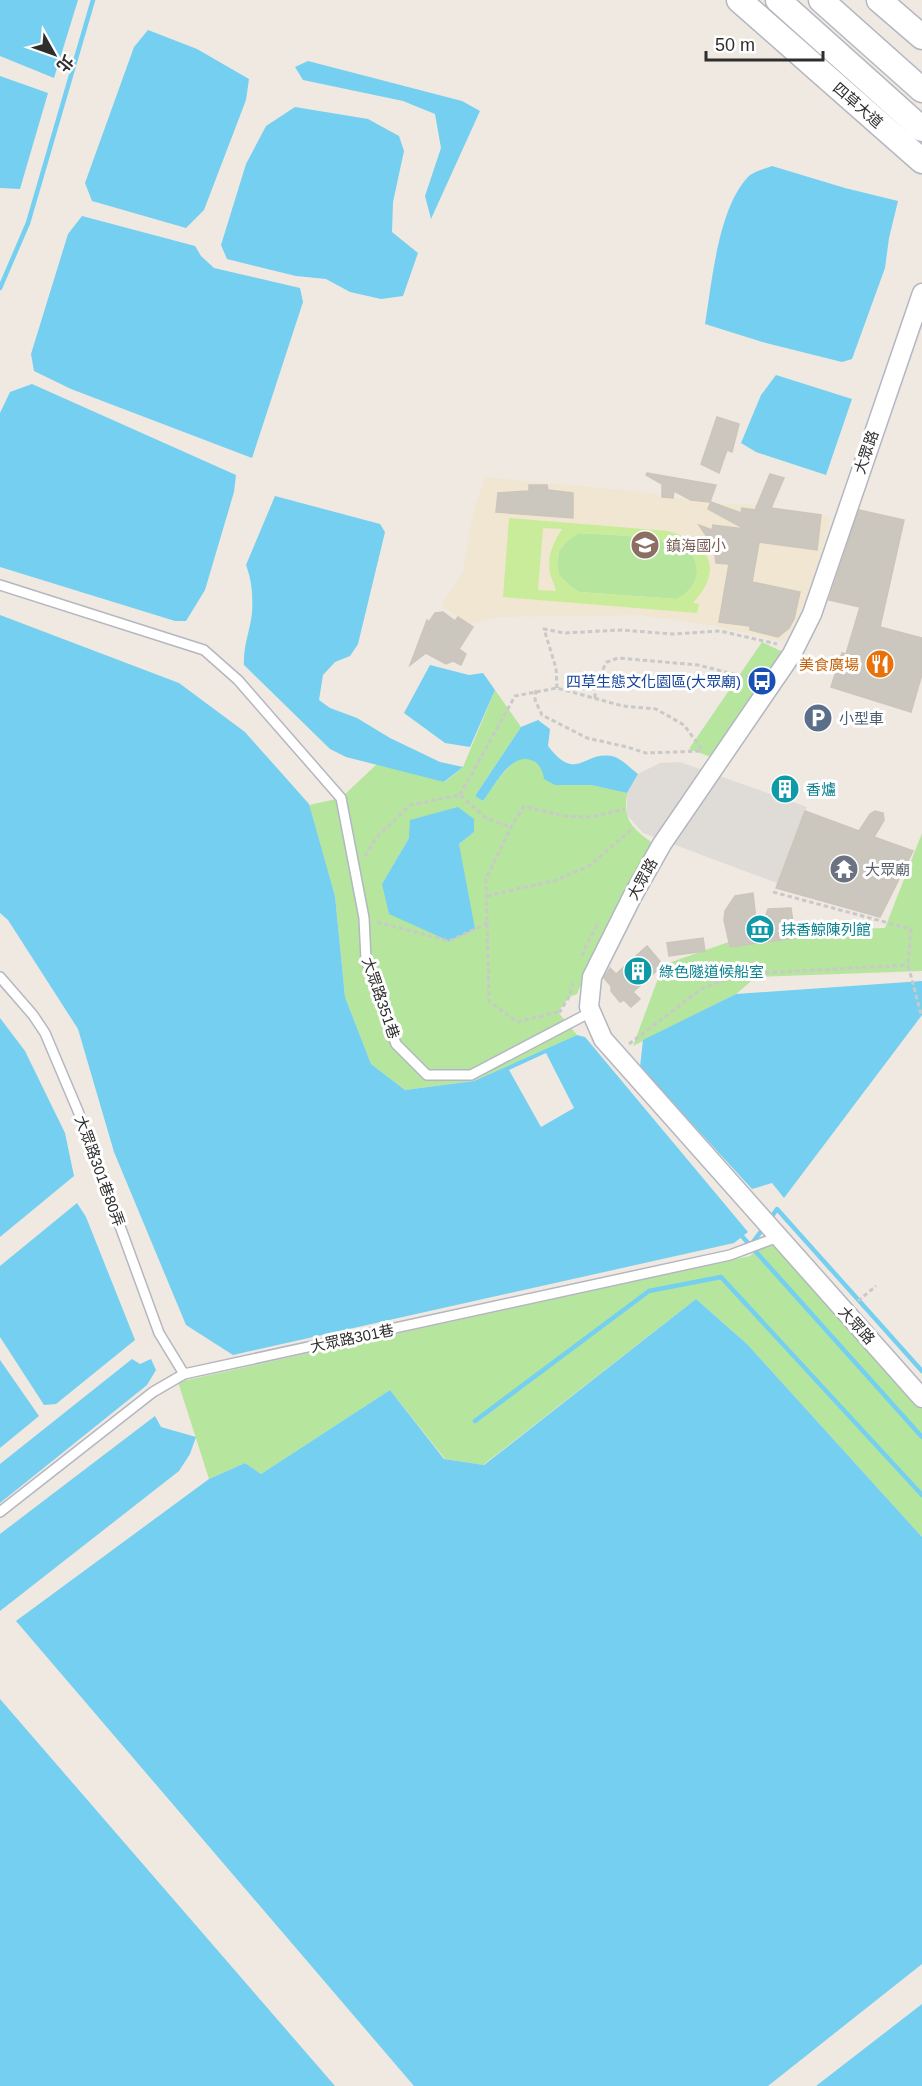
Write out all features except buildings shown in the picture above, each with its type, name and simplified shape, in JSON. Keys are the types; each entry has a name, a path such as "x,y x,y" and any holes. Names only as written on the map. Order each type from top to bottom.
{"street":[{"name":"四草大道","path":"740,0 922,161"},
{"name":"四草大道","path":"778,0 922,129"},
{"path":"821,0 922,90"},
{"path":"879,0 922,37"},
{"name":"大眾路","path":"922,293 812,614 792,654 662,844 632,897 592,977 589,1007 603,1039 922,1398"}],"lane":[{"name":"大眾路351巷","path":"0,585 204,650 238,680 341,798 364,918 366,960 396,1044 427,1075 471,1075 591,1012"},
{"name":"大眾路301巷80弄","path":"0,976 45,1033 78,1112 159,1333 184,1374"},
{"name":"大眾路301巷","path":"0,1512 153,1392 184,1374 730,1255 778,1237"}],"path":[{"path":"557,688 556,668 544,629 564,633 621,630 673,634 720,631 777,644"},
{"path":"595,698 595,686 600,673 607,662 618,658 698,665 753,679"},
{"path":"354,873 376,837 410,805 460,795 515,696 536,690 557,688 623,706 656,709 684,725 703,752 646,753 587,738 542,715 535,700 536,690"},
{"path":"460,795 486,818 511,827"},
{"path":"558,1012 518,1022 489,1001 486,879 511,827 524,806 563,816 591,817 625,809"},
{"path":"487,896 557,880 589,866 633,828"},
{"path":"773,892 911,928 908,965 921,1014"},
{"path":"364,918 408,932 449,941 488,923"},
{"path":"616,1054 700,989 741,974 908,965"},
{"path":"845,1312 876,1286"}],"shaded area":[{"name":"鎮海國小","path":"485,477 632,491 720,504 748,504 831,517 810,594 785,642 710,625 639,615 496,617 470,624 441,606 463,572 472,518"},
{"path":"680,762 807,807 777,883 643,833 627,815 627,793 638,774 660,763"}],"green space":[{"path":"509,518 668,531 694,542 708,558 710,568 703,590 693,603 699,604 697,613 503,597","holes":["543,528 562,529 553,546 550,558 551,577 556,591 538,590","579,533 649,538 675,544 687,550 694,558 697,571 695,580 688,591 677,599 579,592 559,575 557,563 559,551 566,542"]},
{"path":"578,533 633,536 675,544 690,552 694,557 697,571 695,580 688,591 677,599 579,592 559,575 557,563 559,551"},
{"path":"762,642 783,652 711,757 689,749"},
{"path":"495,690 521,727 475,796 483,801 513,763 528,758 539,764 555,785 591,785 627,793 626,811 631,823 654,844 599,943 577,994 569,997 558,1012 577,1035 474,1081 405,1090 371,1064 345,997 335,896 309,805 341,798 377,764 445,782 463,767","holes":["474,832 459,844 462,869 382,884 409,838"]},
{"path":"922,833 922,971 756,977 736,994 633,1046 663,965 740,938 818,930 885,928"},
{"path":"761,1246 777,1246 922,1409 922,1537 747,1344 696,1299 483,1465 445,1459 390,1390 261,1474 245,1463 209,1479 178,1382 750,1256"}],"water":[{"path":"0,0 78,0 54,78 0,56"},
{"path":"148,30 197,49 249,79 246,100 204,210 186,228 92,201 85,183 134,47"},
{"path":"308,61 462,101 480,111 431,219 425,196 441,148 435,114 403,101 303,80 295,67"},
{"path":"0,76 48,93 20,189 0,188"},
{"path":"295,107 368,119 399,136 404,151 393,202 392,232 418,253 403,296 381,299 350,292 326,279 296,276 227,259 221,245 246,164 266,126"},
{"path":"772,166 898,201 885,268 852,359 842,362 766,343 705,324 718,247 729,208 749,176"},
{"path":"82,216 195,246 201,256 214,268 300,288 303,302 252,458 71,389 34,371 31,354 68,234"},
{"path":"776,375 852,399 826,475 756,452 741,443 761,395"},
{"path":"32,384 236,475 234,492 205,590 186,621 175,621 0,567 0,413 10,392"},
{"path":"275,496 380,524 385,532 358,644 350,656 335,662 323,675 319,700 330,708 357,718 390,738 440,762 463,767 444,782 346,757 330,749 244,665 252,607 251,583 246,565"},
{"path":"0,615 179,683 245,732 309,804 335,896 345,997 371,1064 405,1090 474,1081 577,1035 585,1037 748,1232 734,1243 233,1355 186,1325 114,1152 78,1029 8,920 0,913"},
{"path":"430,665 469,675 483,673 495,690 470,747 445,743 404,713"},
{"path":"538,720 550,729 548,746 567,763 581,763 604,756 621,760 638,774 627,793 591,785 555,785 544,779 542,770 536,763 523,759 509,766 483,801 475,796 521,727"},
{"path":"458,807 474,819 474,832 459,844 475,929 449,941 389,914 382,884 409,838 410,820"},
{"path":"922,981 922,1015 784,1198 772,1183 752,1189 640,1067 643,1040 736,994"},
{"path":"0,1018 25,1051 65,1133 74,1176 0,1237"},
{"path":"77,1203 86,1217 135,1340 56,1404 44,1405 0,1337 0,1266"},
{"path":"696,1299 747,1344 922,1537 922,1964 768,2086 414,2086 16,1621 209,1479 245,1463 261,1474 390,1390 444,1459 484,1465"},
{"path":"132,1359 140,1364 151,1359 156,1370 147,1385 0,1503 0,1464"},
{"path":"0,1360 39,1416 0,1448"},
{"path":"155,1416 161,1427 196,1437 190,1454 179,1471 0,1611 0,1534"},
{"path":"0,1699 335,2086 0,2086"},
{"path":"922,2004 922,2086 816,2086"}],"pier":[{"path":"546,1053 574,1108 541,1127 509,1070"}],"waterway":[{"path":"0,288 28,223 93,0"},
{"path":"770,1219 777,1209 922,1371"},
{"path":"750,1246 765,1226"},
{"path":"740,1234 922,1437"},
{"path":"475,1421 649,1291 721,1277 922,1495"}],"place":[{"name":"鎮海國小","path":"645,545"},
{"name":"美食廣場","path":"880,664"},
{"name":"四草生態文化園區(大眾廟)","path":"762,681"},
{"name":"小型車","path":"818,718"},
{"name":"香爐","path":"785,789"},
{"name":"大眾廟","path":"844,869"},
{"name":"抹香鯨陳列館","path":"760,929"},
{"name":"綠色隧道候船室","path":"638,971"}]}
